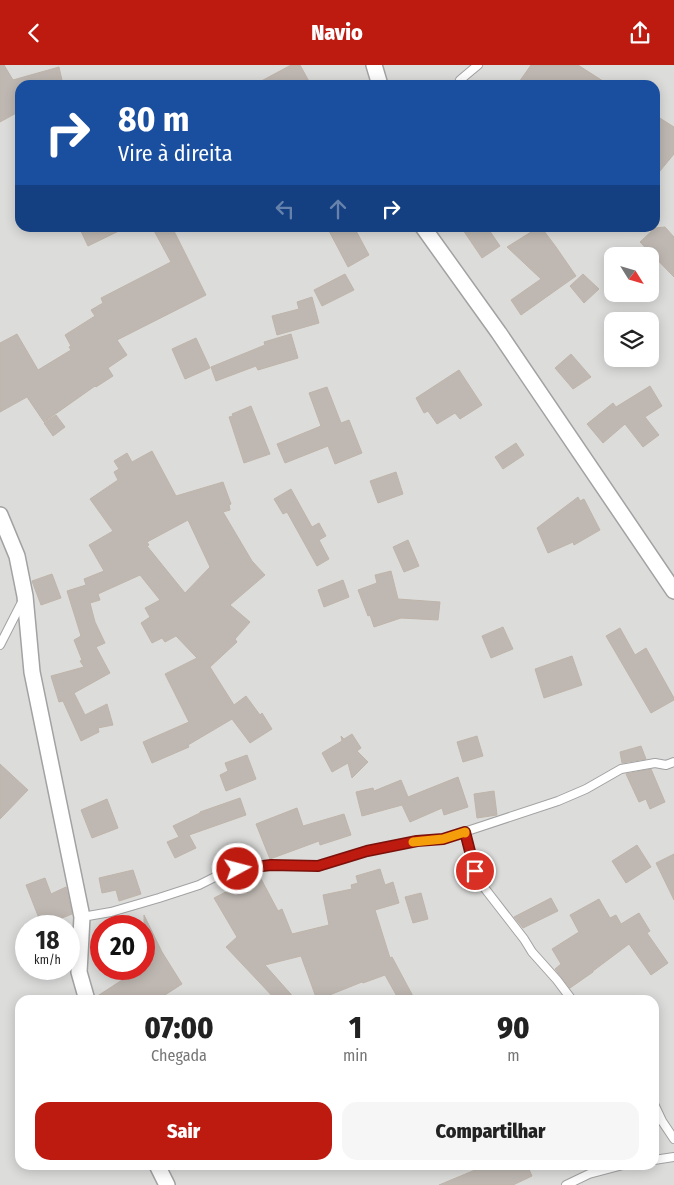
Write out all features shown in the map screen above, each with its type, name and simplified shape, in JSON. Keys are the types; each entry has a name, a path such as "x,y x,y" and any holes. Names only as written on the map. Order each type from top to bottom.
{"street":[{"path":"374,65 378,80"},
{"path":"427,232 499,333 674,591"},
{"path":"0,515 17,555 25,596 32,672 82,917 79,972 86,995"},
{"path":"160,1170 167,1185"}],"lane":[{"path":"460,80 478,65"},
{"path":"0,645 25,596"},
{"path":"82,917 111,912 159,899 198,885 227,871 271,865 318,866 367,851 417,841 443,839 558,801 586,789 621,769 655,763 666,765 674,762"},
{"path":"465,832 475,871 486,890 532,952 558,980 568,995"},
{"path":"659,1115 674,1139"},
{"path":"659,1159 674,1157"},
{"path":"566,1185 606,1170"}],"shaded area":[{"path":"0,65 674,65 674,1185 0,1185"}],"building":[{"path":"0,65 4,65 13,80 59,67 62,80 15,80 15,114 0,122"},
{"path":"291,65 300,65 308,80 263,80"},
{"path":"531,65 578,65 601,80 520,80"},
{"path":"660,118 674,127 674,154 660,171"},
{"path":"665,227 674,237 674,277 659,262 659,247 645,247 640,242 651,232 660,232 660,228"},
{"path":"81,232 117,232 88,246"},
{"path":"155,232 174,232 206,295 117,340 127,355 108,368 113,376 95,386 44,422 27,397 0,412 0,343 17,334 38,370 71,350 65,335 95,316 91,310 103,303 101,298 171,262"},
{"path":"330,232 357,232 369,255 348,267"},
{"path":"464,232 490,232 500,246 482,258"},
{"path":"531,232 545,232 576,276 521,315 511,300 541,279 507,247"},
{"path":"345,274 354,290 322,306 314,290"},
{"path":"583,274 599,289 584,303 570,286"},
{"path":"312,297 319,323 277,335 272,316 299,309 297,302"},
{"path":"291,334 298,358 258,370 256,366 216,381 211,367 265,345 264,342"},
{"path":"196,338 210,368 185,379 172,349"},
{"path":"571,354 591,377 573,389 555,368"},
{"path":"459,370 482,405 460,419 455,413 437,424 428,411 424,413 416,398"},
{"path":"650,386 662,406 645,417 659,435 643,447 625,424 603,443 587,424 613,403 616,407"},
{"path":"327,387 341,423 349,420 362,453 335,464 328,446 285,463 277,444 321,426 309,393"},
{"path":"251,406 270,454 244,463 229,417"},
{"path":"56,415 65,427 53,436 44,423"},
{"path":"516,443 524,455 503,469 495,457"},
{"path":"152,451 176,496 223,482 231,504 229,505 230,510 223,512 252,561 265,575 230,605 250,622 235,639 237,642 210,667 234,705 246,696 260,715 262,713 272,729 250,743 232,719 188,745 189,747 152,763 143,742 189,722 165,674 197,658 176,636 165,642 162,638 152,643 141,623 150,617 145,608 160,600 140,575 98,594 100,600 90,603 95,622 105,643 96,647 110,673 74,693 85,715 107,704 113,725 98,728 99,732 81,741 63,701 59,702 51,676 84,667 80,661 82,660 74,640 81,636 67,591 86,585 84,579 104,571 89,545 113,531 90,499 118,480 114,472 119,469 114,461 127,453 132,462","holes":["188,520 210,567 185,593 147,546 149,545 147,542"]},
{"path":"396,472 403,494 378,503 370,481"},
{"path":"291,489 312,527 319,523 326,536 319,540 329,559 317,566 287,512 283,514 274,499"},
{"path":"578,497 580,501 584,499 600,530 574,545 573,542 548,553 537,528"},
{"path":"408,540 419,566 404,572 393,547"},
{"path":"391,571 398,599 440,602 438,620 401,618 374,627 358,590 377,583 375,575"},
{"path":"52,574 61,598 41,605 32,581"},
{"path":"343,580 349,597 324,607 318,590"},
{"path":"503,627 513,649 491,658 482,636"},
{"path":"620,628 635,655 646,648 674,698 674,700 651,713 606,636"},
{"path":"572,656 582,685 544,698 535,669"},
{"path":"352,734 361,748 357,751 368,762 352,778 348,763 332,772 322,753 342,741 341,736 344,739"},
{"path":"477,736 483,756 463,762 457,742"},
{"path":"641,746 646,759 622,763 620,752"},
{"path":"247,755 256,779 226,791 220,775 228,771 225,763"},
{"path":"0,764 28,790 0,819"},
{"path":"651,769 665,802 650,809 646,799 639,802 626,774"},
{"path":"458,777 468,807 444,815 442,808 410,822 402,805 362,816 356,792 373,788 374,791 401,780 408,797"},
{"path":"494,791 497,815 477,818 474,794"},
{"path":"240,798 246,815 189,835 196,848 175,858 167,842 179,837 173,826 200,812"},
{"path":"107,799 118,828 92,838 81,810"},
{"path":"297,808 303,826 344,814 351,835 320,845 319,841 270,859 256,824"},
{"path":"637,845 651,867 626,883 612,861"},
{"path":"674,854 674,900 656,863"},
{"path":"380,869 385,885 393,882 399,903 375,910 390,958 392,957 412,995 396,995 385,975 330,995 315,995 301,956 265,965 292,995 271,995 226,947 237,937 214,898 259,875 278,911 282,909 292,934 329,925 323,895 352,889 351,885 358,883 356,876"},
{"path":"133,870 141,894 119,901 116,890 102,893 99,878"},
{"path":"45,878 51,894 66,887 72,914 38,915 26,885"},
{"path":"421,893 428,919 413,923 405,897"},
{"path":"551,898 558,911 523,928 514,917"},
{"path":"599,899 610,918 616,915 621,924 639,913 650,931 647,933 668,963 651,975 629,944 570,988 555,969 561,964 552,949 579,932 570,915"},
{"path":"155,938 182,984 165,995 99,995 122,980 155,980"},
{"path":"475,1170 529,1170 532,1176 513,1185 439,1185"}],"slow traffic":[{"path":"413,842 443,839 465,833"}],"route":[{"path":"238,869 271,865 318,866 367,851 417,841 443,839 465,832 475,871"}]}
